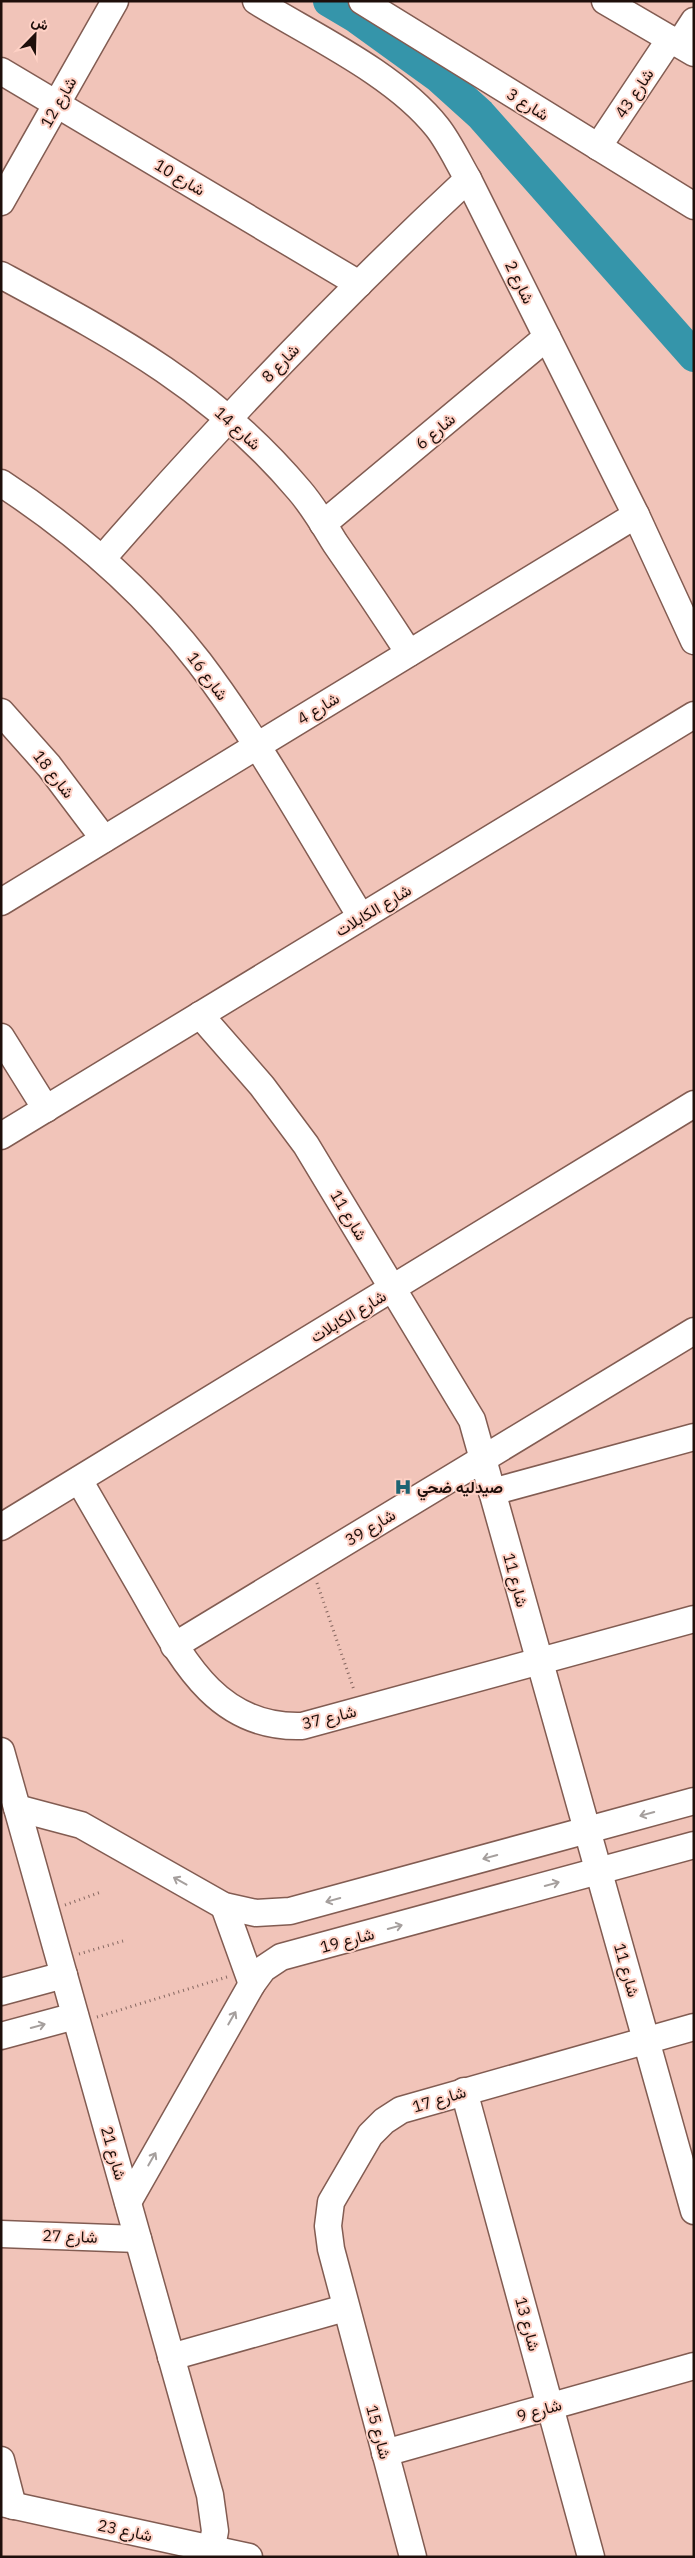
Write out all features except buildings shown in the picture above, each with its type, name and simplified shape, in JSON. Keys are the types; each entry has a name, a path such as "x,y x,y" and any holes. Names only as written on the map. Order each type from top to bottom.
{"street":[{"name":"شارع 12","path":"1,202 116,1"},
{"name":"شارع 2","path":"256,1 370,70 407,95 437,127 468,179 636,515 694,641"},
{"name":"شارع 3","path":"362,1 694,206"},
{"path":"605,1 634,8 681,45"},
{"name":"شارع 43","path":"598,147 681,45 694,21"},
{"name":"شارع 10","path":"1,71 359,284"},
{"name":"شارع 8","path":"102,559 228,417 359,284 468,179"},
{"name":"شارع 14","path":"1,275 143,354 190,386 228,417 276,463 301,492 409,653"},
{"name":"شارع 6","path":"323,524 547,337"},
{"name":"شارع 16","path":"1,483 66,528 102,559 143,598 198,662 256,746 361,917"},
{"name":"شارع 4","path":"1,902 636,515"},
{"name":"شارع 18","path":"1,712 49,766 104,839"},
{"name":"شارع الكابلات","path":"1,1136 694,715"},
{"name":"شارع 11","path":"200,1015 262,1086 306,1145 472,1420 538,1662 647,2040 694,2211"},
{"path":"1,1037 46,1109"},
{"name":"شارع الكابلات","path":"1,1527 694,1104"},
{"name":"شارع 39","path":"174,1646 694,1331"},
{"path":"492,1492 694,1437"},
{"name":"شارع 37","path":"80,1480 174,1646 199,1680 223,1702 248,1718 261,1723 302,1726 694,1619"},
{"name":"شارع 21","path":"1,1751 214,2512 215,2531 211,2553"},
{"path":"17,1808 81,1825 224,1906 256,1914 290,1911 694,1801"},
{"name":"شارع 19","path":"128,2202 250,1977 281,1957 694,1845"},
{"path":"224,1906 250,1977"},
{"path":"1,1992 62,1968"},
{"path":"1,2036 76,2019"},
{"name":"شارع 17","path":"345,2308 331,2250 328,2226 331,2202 359,2150 384,2122 401,2110 694,2027"},
{"name":"شارع 13","path":"464,2091 591,2557"},
{"name":"شارع 27","path":"1,2234 138,2239"},
{"path":"171,2357 345,2308"},
{"name":"شارع 15","path":"345,2308 413,2557"},
{"name":"شارع 9","path":"385,2453 694,2366"},
{"path":"1,2460 7,2505"},
{"name":"شارع 23","path":"7,2505 211,2553 249,2557"}],"path":[{"path":"310,1563 361,1710"},
{"path":"46,1911 101,1892"},
{"path":"62,1968 123,1941"},
{"path":"76,2019 250,1977"}],"waterway":[{"path":"329,1 356,17 439,77 480,114 694,356"}],"place":[{"name":"صيدليه ضحي","path":"403,1487"}]}
